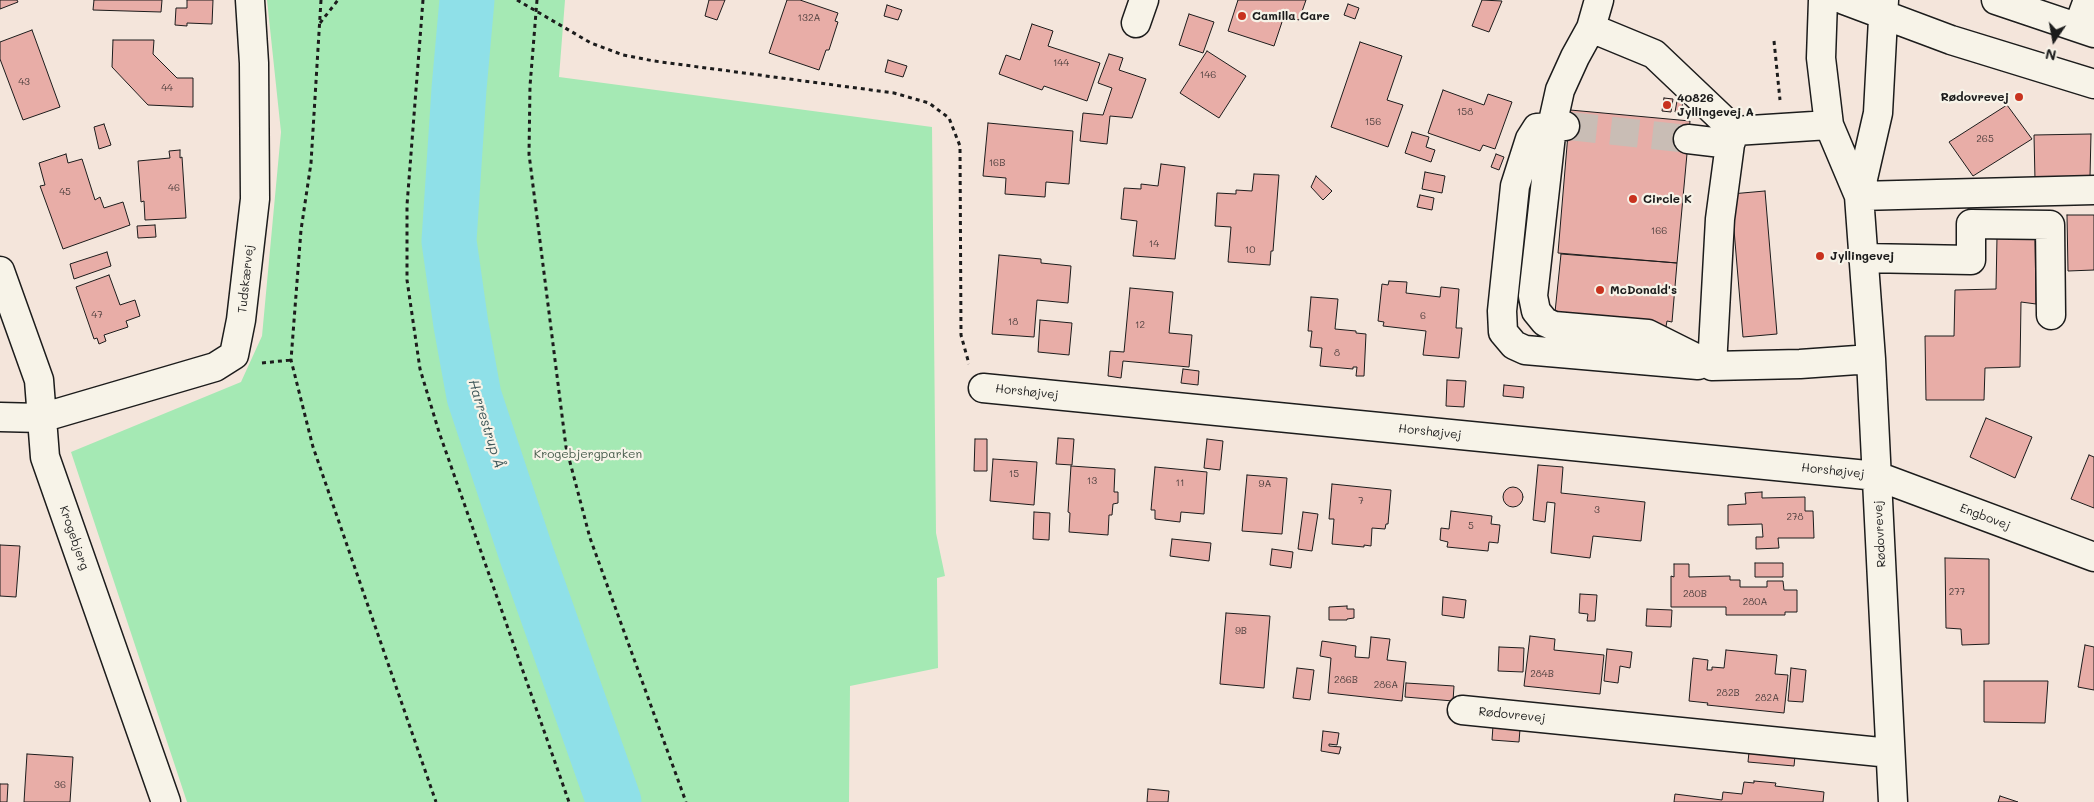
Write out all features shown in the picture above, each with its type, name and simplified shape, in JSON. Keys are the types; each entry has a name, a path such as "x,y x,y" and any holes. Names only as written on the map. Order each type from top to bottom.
{"street":[{"name":"Tudskærvej","path":"41,418 215,367 234,355 241,320 255,199 254,62 250,0"},
{"path":"1599,0 1591,28 1560,90 1561,126 1533,296 1536,311 1545,322 1554,326 1648,334 1712,366"},
{"name":"Rødovrevej","path":"1822,0 1821,58 1829,125 1859,196"},
{"path":"1844,0 1884,7 1951,40 2094,84"},
{"path":"1996,0 2086,30 2088,0"},
{"name":"Rødovrevej","path":"1884,7 1878,113 1859,196 1871,359 1894,802"},
{"path":"1591,28 1654,54 1732,138"},
{"path":"1688,139 1732,138 1783,128 1829,125"},
{"path":"1561,126 1537,128 1515,186 1502,321 1503,332 1514,345 1525,350 1552,353 1712,366 1800,364 1871,359"},
{"path":"1712,366 1720,219 1732,138"},
{"path":"1859,196 2094,190"},
{"path":"1863,258 1971,260 1971,224 2050,225 2051,315"},
{"name":"Krogebjerg","path":"0,271 39,380 45,457 166,802"},
{"name":"Horshøjvej","path":"983,388 1877,476"},
{"path":"0,417 41,418"},
{"name":"Engbovej","path":"1877,476 2094,557"},
{"name":"Rødovrevej","path":"1462,710 1890,753"}],"path":[{"path":"321,0 311,163 300,230 291,360 313,447 436,802"},
{"path":"319,24 338,0"},
{"path":"423,0 407,205 407,280 420,369 442,441 569,802"},
{"path":"517,0 592,43 623,55 664,63 894,93 929,103 949,118 960,146 961,335 967,361 983,388"},
{"path":"537,0 530,86 530,154 566,447 590,538 686,802"},
{"path":"1774,41 1783,128"}],"green space":[{"name":"Krogebjergparken","path":"267,0 565,0 559,77 932,127 936,533 945,576 937,578 938,668 850,686 849,802 187,802 71,452 241,382 262,336 281,132"}],"building":[{"path":"0,0 17,0 18,2 0,9"},
{"path":"94,0 162,0 161,12 93,10"},
{"path":"187,0 213,0 212,24 187,23 187,26 175,25 176,8 187,8"},
{"path":"709,0 725,0 717,20 705,16"},
{"path":"787,0 800,0 838,13 835,21 838,22 829,50 826,50 819,70 769,53"},
{"path":"1238,0 1306,0 1299,20 1284,16 1274,46 1228,31"},
{"path":"1482,0 1502,1 1489,32 1472,26"},
{"path":"1348,4 1359,8 1355,19 1344,15"},
{"path":"887,5 902,10 898,20 884,16"},
{"path":"1189,14 1214,22 1203,53 1179,45"},
{"path":"1032,24 1053,31 1048,46 1100,63 1087,101 1044,86 1042,90 999,74 1006,55 1020,60"},
{"path":"32,30 60,107 23,120 0,59 0,42"},
{"path":"113,40 154,40 153,54 177,78 193,78 193,107 148,105 112,67"},
{"path":"1360,42 1402,56 1387,100 1403,105 1388,147 1331,127"},
{"path":"1207,51 1246,76 1219,118 1180,93"},
{"path":"1109,54 1123,58 1119,70 1146,79 1132,118 1110,116 1107,144 1080,141 1083,113 1103,115 1112,88 1098,83"},
{"path":"888,60 907,66 903,77 885,72"},
{"path":"1443,90 1484,105 1488,94 1512,102 1495,149 1483,145 1480,151 1428,133"},
{"name":"40826 Jyllingevej A","path":"1664,98 1673,99 1671,112 1662,111"},
{"path":"1677,101 1683,101 1681,113 1675,112"},
{"path":"2007,105 2032,139 1973,176 1949,142"},
{"path":"1570,110 1690,121 1677,263 1558,253"},
{"path":"988,123 1073,131 1069,184 1046,182 1045,197 1005,194 1006,178 983,176"},
{"path":"104,124 111,145 99,149 94,127"},
{"path":"1412,132 1429,137 1426,147 1435,150 1431,162 1405,153"},
{"path":"2091,134 2090,177 2035,180 2034,135"},
{"path":"180,150 186,218 145,220 144,201 141,202 138,161 170,158 169,151"},
{"path":"66,154 68,163 82,159 95,200 100,197 104,208 123,202 130,225 63,249 40,186 45,185 39,163"},
{"path":"1496,154 1504,157 1499,170 1491,167"},
{"path":"1161,164 1185,167 1175,259 1133,256 1137,221 1121,219 1124,188 1141,189 1141,184 1158,186"},
{"path":"1425,172 1445,176 1442,193 1422,189"},
{"path":"1254,174 1279,175 1273,251 1271,251 1270,265 1228,262 1231,227 1215,226 1217,193 1236,194 1236,190 1252,191"},
{"path":"1316,176 1332,191 1323,200 1311,187"},
{"path":"1765,191 1777,334 1743,337 1731,194"},
{"path":"1420,195 1434,198 1432,210 1417,207"},
{"path":"2067,215 2094,215 2094,270 2068,271"},
{"path":"155,225 156,237 138,238 137,226"},
{"path":"2035,236 2036,304 2021,302 2020,367 1985,368 1984,400 1926,400 1925,336 1954,336 1955,290 1996,289 1997,237"},
{"path":"107,252 111,266 74,279 70,264"},
{"path":"1561,254 1677,263 1672,322 1667,321 1665,332 1554,322"},
{"path":"999,255 1041,259 1041,263 1071,266 1068,303 1037,300 1034,337 992,334"},
{"path":"109,275 120,305 135,300 140,316 126,321 128,327 104,335 106,341 99,344 97,338 94,339 76,287"},
{"path":"1389,281 1407,282 1406,293 1440,297 1441,287 1459,289 1456,328 1462,328 1459,358 1423,355 1426,331 1383,326 1384,322 1378,321 1382,284 1388,285"},
{"path":"1130,288 1173,292 1169,333 1192,335 1189,367 1123,361 1121,378 1108,376 1110,351 1124,352"},
{"path":"1311,297 1338,299 1335,329 1366,334 1364,376 1356,376 1357,367 1353,367 1353,369 1320,366 1322,348 1310,347 1312,331 1308,331"},
{"path":"1040,320 1072,323 1069,355 1038,352"},
{"path":"1183,369 1199,371 1198,385 1181,383"},
{"path":"1447,380 1466,381 1464,407 1446,406"},
{"path":"1504,385 1524,387 1523,398 1503,396"},
{"path":"1986,418 2032,437 2015,478 1970,457"},
{"path":"1058,438 1074,439 1072,465 1056,464"},
{"path":"975,439 987,439 987,471 974,471"},
{"path":"1207,439 1223,441 1220,470 1204,468"},
{"path":"2089,455 2094,457 2094,508 2071,499"},
{"path":"993,459 1037,462 1034,505 990,501"},
{"path":"1538,465 1563,467 1561,493 1645,502 1641,541 1593,536 1590,558 1551,553 1555,503 1547,502 1545,522 1533,520"},
{"path":"1071,466 1115,469 1114,492 1118,492 1118,503 1113,504 1112,515 1109,515 1108,535 1069,532 1070,513 1068,512"},
{"path":"1155,467 1207,472 1204,514 1181,512 1180,522 1155,519 1155,510 1151,510"},
{"path":"1247,475 1287,478 1282,534 1242,531"},
{"path":"1332,484 1391,490 1388,524 1386,524 1385,529 1372,528 1371,546 1332,544 1334,519 1329,519"},
{"path":"1513,487 1520,490 1523,497 1520,504 1513,507 1506,504 1503,497 1506,490"},
{"path":"1762,492 1762,498 1805,497 1805,511 1813,511 1814,538 1778,538 1779,548 1756,549 1756,537 1763,537 1762,524 1728,525 1728,505 1746,504 1745,493"},
{"path":"1451,511 1492,516 1491,524 1500,525 1498,543 1489,542 1488,551 1447,547 1448,542 1440,540 1441,528 1449,529"},
{"path":"1034,512 1050,513 1049,540 1033,539"},
{"path":"1303,512 1318,514 1312,551 1298,549"},
{"path":"1172,539 1211,543 1209,561 1170,556"},
{"path":"0,545 20,546 16,597 0,596"},
{"path":"1272,549 1293,552 1291,568 1270,565"},
{"path":"1945,558 1989,559 1989,644 1962,645 1961,629 1946,628"},
{"path":"1755,563 1783,563 1783,577 1755,577"},
{"path":"1674,564 1689,564 1689,577 1730,576 1730,580 1740,580 1740,587 1767,587 1767,581 1783,581 1784,590 1797,590 1797,612 1785,612 1785,615 1726,615 1726,607 1671,607 1671,576 1674,577"},
{"path":"1580,594 1597,595 1595,621 1587,621 1588,614 1579,613"},
{"path":"1443,597 1466,600 1464,618 1442,615"},
{"path":"1347,606 1347,609 1354,609 1354,618 1329,620 1329,607"},
{"path":"1647,609 1672,610 1671,627 1646,626"},
{"path":"1226,613 1270,616 1264,688 1220,684"},
{"path":"1530,636 1555,639 1554,650 1604,655 1600,694 1524,686"},
{"path":"1371,637 1390,639 1387,660 1406,662 1402,701 1328,693 1331,658 1320,656 1322,641 1356,646 1355,657 1369,658"},
{"path":"2085,645 2094,647 2094,690 2078,687"},
{"path":"1499,647 1524,648 1523,672 1498,671"},
{"path":"1607,649 1632,652 1630,668 1620,666 1618,683 1604,681"},
{"path":"1726,650 1777,655 1775,674 1788,675 1784,713 1707,705 1708,703 1689,701 1693,658 1708,660 1707,670 1712,670 1712,667 1724,668"},
{"path":"1297,668 1314,670 1310,700 1293,698"},
{"path":"1791,668 1806,670 1803,702 1788,701"},
{"path":"1984,681 2048,681 2045,723 1984,722"},
{"path":"1406,683 1454,686 1453,701 1405,697"},
{"path":"1493,726 1520,729 1519,742 1492,740"},
{"path":"1323,731 1339,733 1337,745 1329,744 1329,746 1341,747 1339,754 1321,751"},
{"path":"1749,752 1795,756 1794,766 1748,762"},
{"path":"27,754 73,757 70,802 24,802"},
{"path":"1754,781 1776,783 1775,786 1824,792 1823,802 1674,802 1675,794 1722,800 1723,792 1742,794 1744,782 1754,783"},
{"path":"0,784 8,784 7,802 0,802"},
{"path":"1148,789 1169,791 1168,802 1147,802"},
{"path":"2000,796 2018,802 1998,802"}],"waterway":[{"name":"Harrestrup Å","path":"467,0 449,241 461,325 474,396 527,556 614,802"}],"tunnel":[{"path":"1569,126 1688,139"}],"place":[{"name":"Camilla Care","path":"1242,16"},
{"name":"Rødovrevej","path":"2019,97"},
{"name":"40826 Jyllingevej A","path":"1667,105"},
{"name":"Circle K","path":"1633,199"},
{"name":"Jyllingevej","path":"1820,256"},
{"name":"McDonald's","path":"1600,290"}]}
